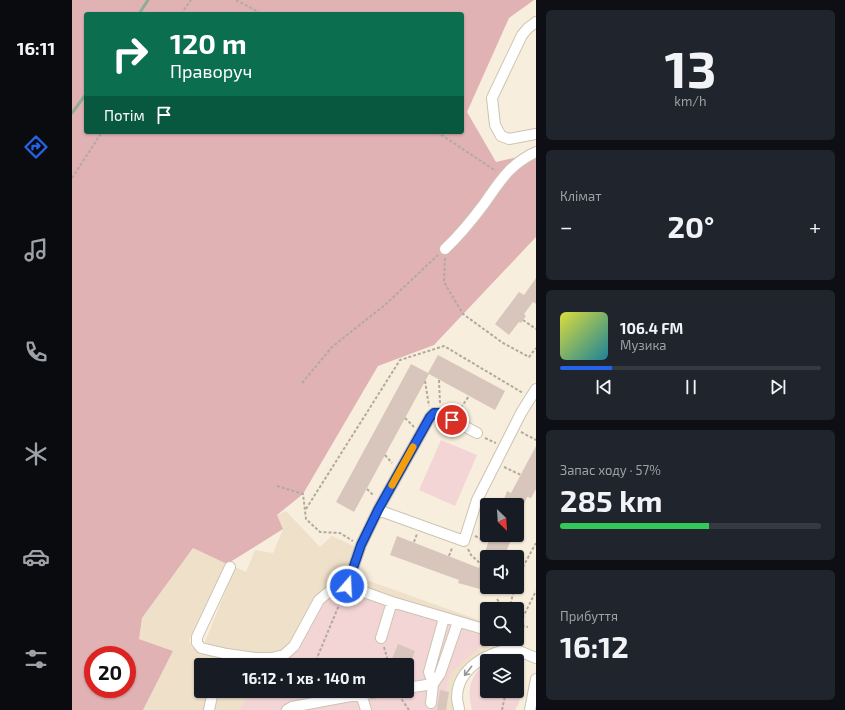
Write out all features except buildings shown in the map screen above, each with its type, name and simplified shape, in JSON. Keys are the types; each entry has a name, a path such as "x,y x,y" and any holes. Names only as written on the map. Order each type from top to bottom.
{"street":[{"path":"536,22 522,35 492,98 495,125 501,136 509,139 536,134"},
{"path":"445,249 459,236 504,176 518,162 536,152"},
{"path":"378,510 466,537 477,500 533,393"},
{"path":"347,586 361,545 378,510 430,417 434,413 440,413 477,433"},
{"path":"230,567 198,637 197,643 202,648 227,654 255,658 271,658 284,655 294,646 319,600 330,590 347,586 392,602 480,628"},
{"path":"381,638 392,602"},
{"path":"431,703 433,684 428,672 444,618"},
{"path":"414,687 433,684 440,674 458,622"},
{"path":"511,646 514,649 536,658"},
{"path":"460,710 457,698 458,688 463,678 473,665 486,656 502,650 514,649"},
{"path":"226,658 227,654"},
{"path":"530,710 536,679"},
{"path":"209,710 212,698"},
{"path":"288,710 292,707 340,698"},
{"path":"363,698 366,710"}],"path":[{"path":"182,12 191,0"},
{"path":"236,0 258,12"},
{"path":"72,178 101,134"},
{"path":"440,134 504,176"},
{"path":"445,249 444,282 463,314 503,343 529,357 536,348"},
{"path":"302,383 332,347 386,304 445,249"},
{"path":"523,320 536,329"},
{"path":"306,509 400,360 444,346 533,393"},
{"path":"439,380 440,413"},
{"path":"425,381 430,417"},
{"path":"452,420 469,396"},
{"path":"514,428 536,440"},
{"path":"477,433 504,447"},
{"path":"496,463 521,476"},
{"path":"277,486 303,494 306,509 306,520 320,532 340,533 361,545"},
{"path":"480,540 466,537 471,555 480,563"},
{"path":"524,565 536,543"},
{"path":"317,658 347,586"},
{"path":"524,613 536,591"},
{"path":"524,626 528,627"},
{"path":"381,638 387,658"},
{"path":"401,698 409,710"},
{"path":"502,710 505,698"}],"shaded area":[{"path":"72,0 534,0 509,18 467,112 496,162 536,153 536,237 434,345 378,366 303,494 277,515 283,529 227,564 193,548 142,618 139,639 173,651 143,710 72,710"},
{"path":"441,440 477,455 455,506 419,490"},
{"path":"286,511 320,547 332,536 356,547 344,572 480,621 480,646 490,646 462,670 455,684 452,696 454,710 143,710 173,651 139,639 142,618 193,548 227,564 189,640 192,648 225,658 194,658 194,698 414,698 414,658 260,658 259,655 230,652 205,642 235,567 246,572 255,550 273,553 283,529 277,515"},
{"path":"350,593 480,635 481,646 453,671 447,682 447,710 240,710 246,698 414,698 414,658 285,658 300,647 324,601 336,594"},
{"path":"480,668 480,698 520,698 515,710 472,710 470,703 470,690 476,673"}],"waterway":[{"path":"140,12 148,0"},
{"path":"72,113 84,97"}],"slow traffic":[{"path":"392,485 413,447"}],"route":[{"path":"347,586 361,545 378,510 430,417 434,413 440,413 452,420"}]}
